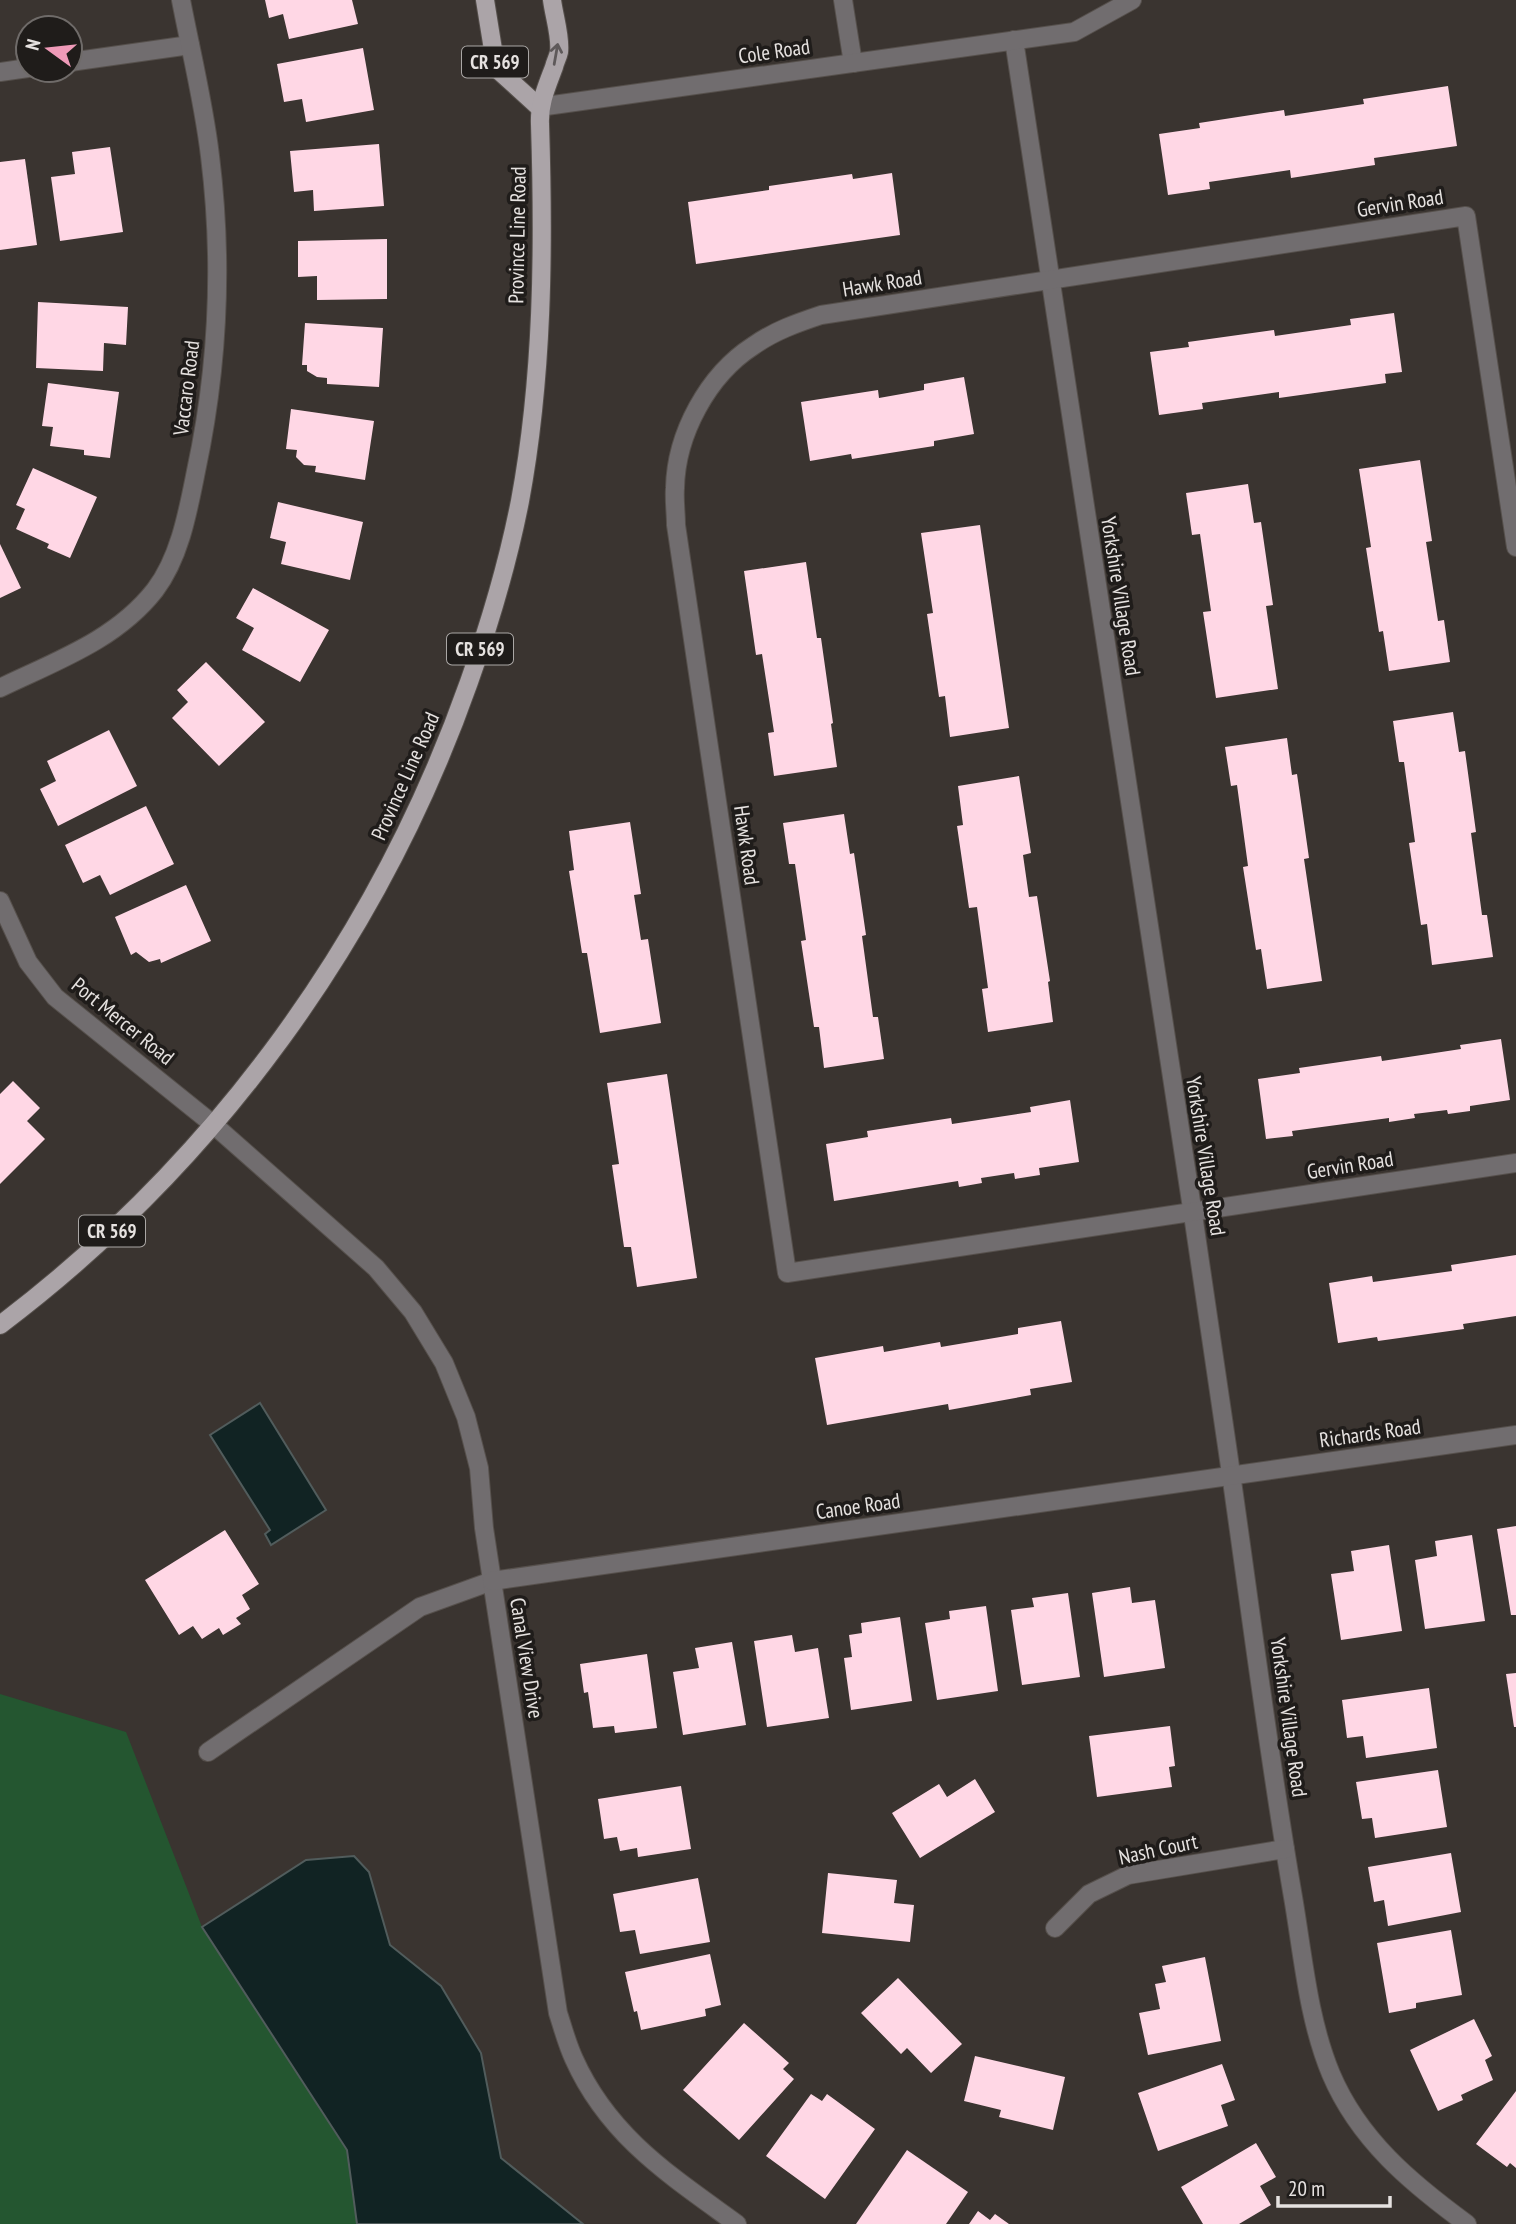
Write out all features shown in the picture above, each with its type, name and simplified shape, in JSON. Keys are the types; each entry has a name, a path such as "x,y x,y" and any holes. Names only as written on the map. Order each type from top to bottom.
{"main road":[{"name":"CR 569","path":"485,0 496,68 539,107"},
{"name":"Province Line Road","path":"0,1325 45,1291 135,1210 186,1158 277,1047 346,943 396,853 451,732 492,614 520,501 533,407 543,214 539,107 559,52 552,0"}],"street":[{"name":"Vaccaro Road","path":"0,688 93,644 128,620 156,589 174,555 188,512 205,428 215,343 217,240 210,156 181,0"},
{"path":"843,0 853,63"},
{"name":"Cole Road","path":"539,107 1074,32 1132,0"},
{"name":"Yorkshire Village Road","path":"1014,40 1192,1212 1285,1849 1316,2028 1332,2076 1362,2128 1392,2165 1429,2197 1467,2224"},
{"path":"84,60 190,46"},
{"name":"Gervin Road","path":"1050,280 1466,216 1516,547"},
{"name":"Hawk Road","path":"1050,280 821,315 784,327 750,347 719,376 695,411 682,444 675,486 676,525 787,1273 1192,1212"},
{"name":"Port Mercer Road","path":"0,901 28,962 55,997 214,1125"},
{"name":"Canal View Drive","path":"214,1125 376,1268 413,1312 444,1363 466,1417 479,1468 484,1528 558,2013 574,2059 599,2105 633,2146 737,2224"},
{"name":"Gervin Road","path":"1192,1212 1516,1163"},
{"name":"Richards Road","path":"1231,1475 1516,1435"},
{"name":"Canoe Road","path":"208,1752 420,1607 492,1581 1231,1475"},
{"name":"Nash Court","path":"1055,1927 1089,1894 1128,1875 1285,1849"}],"green space":[{"path":"0,1694 126,1732 202,1927 348,2150 357,2224 0,2224"}],"shaded area":[{"path":"260,1403 326,1510 271,1545 265,1534 270,1530 210,1435"},
{"path":"354,1856 369,1872 390,1945 441,1986 481,2053 501,2158 583,2224 357,2224 347,2150 202,1927 306,1860"}],"building":[{"path":"265,0 352,0 358,24 289,39 283,14 269,18"},
{"path":"363,48 374,110 306,122 302,99 284,102 277,64"},
{"path":"1448,86 1457,146 1374,158 1375,165 1291,178 1290,170 1209,182 1210,189 1168,195 1159,134 1200,128 1199,123 1284,110 1285,116 1364,104 1363,99"},
{"path":"379,144 384,206 314,211 313,190 294,192 290,151"},
{"path":"110,147 123,232 60,241 51,177 75,174 72,152"},
{"path":"25,159 37,245 0,250 0,162"},
{"path":"892,173 900,235 696,264 688,202 769,190 769,186 852,174 853,179"},
{"path":"387,239 387,299 317,300 317,276 298,277 298,241"},
{"path":"38,302 128,307 126,345 104,343 103,371 36,368"},
{"path":"1394,313 1402,372 1385,374 1386,383 1279,398 1279,392 1202,403 1203,409 1159,415 1150,352 1189,347 1188,342 1274,330 1275,336 1351,325 1350,319"},
{"path":"305,323 383,328 379,387 327,384 327,378 317,377 307,371 307,365 302,365"},
{"path":"964,377 974,434 934,441 934,446 852,459 851,454 810,461 801,402 878,390 879,398 924,390 924,384"},
{"path":"48,383 119,392 110,458 84,455 84,450 50,446 53,427 42,426"},
{"path":"291,409 374,421 365,480 315,472 316,466 304,465 296,457 297,450 286,449"},
{"path":"1420,460 1432,541 1426,542 1438,621 1444,620 1450,662 1389,671 1383,631 1379,632 1366,548 1371,547 1359,469"},
{"path":"33,468 97,497 70,558 47,548 49,544 16,529 25,509 16,505"},
{"path":"1248,484 1254,523 1261,522 1273,605 1266,606 1278,689 1216,698 1203,612 1211,611 1200,534 1192,535 1186,493"},
{"path":"278,502 363,522 350,580 281,564 286,542 270,538"},
{"path":"980,525 1009,728 950,737 945,696 939,697 927,614 933,613 921,533"},
{"path":"0,544 21,588 0,598"},
{"path":"806,562 817,638 821,638 837,767 774,776 768,733 774,732 762,654 756,655 744,571"},
{"path":"253,588 329,630 300,682 242,650 254,628 236,618"},
{"path":"206,662 265,722 219,766 172,718 188,702 177,690"},
{"path":"1453,712 1459,752 1465,751 1476,832 1471,833 1482,915 1487,915 1493,957 1432,965 1427,924 1421,925 1409,843 1415,842 1404,762 1399,762 1393,721"},
{"path":"109,730 137,786 58,826 40,789 56,781 47,761"},
{"path":"1287,738 1292,775 1297,774 1309,858 1304,859 1322,981 1267,989 1261,949 1256,950 1243,867 1248,866 1237,785 1231,786 1225,747"},
{"path":"1019,776 1031,853 1023,855 1029,897 1037,896 1050,981 1053,1022 988,1032 982,989 988,988 977,907 969,908 957,826 963,825 958,786"},
{"path":"146,806 174,864 110,895 100,875 83,883 65,845"},
{"path":"844,814 850,854 854,853 866,935 862,936 873,1017 878,1017 884,1059 824,1068 819,1027 814,1027 801,941 806,940 795,864 789,864 783,823"},
{"path":"630,822 641,894 634,895 641,940 648,939 661,1023 600,1033 587,953 582,953 569,871 574,870 569,831"},
{"path":"186,885 211,941 161,963 160,959 149,962 136,952 131,955 115,917"},
{"path":"1501,1039 1510,1100 1470,1106 1470,1111 1448,1114 1447,1110 1414,1114 1415,1118 1389,1122 1389,1118 1292,1131 1293,1136 1266,1139 1258,1079 1300,1073 1299,1068 1381,1056 1382,1061 1461,1049 1460,1045"},
{"path":"667,1074 697,1278 637,1287 631,1247 624,1247 612,1165 619,1164 607,1083"},
{"path":"13,1081 40,1108 27,1121 45,1139 0,1184 0,1094"},
{"path":"1070,1100 1079,1162 1039,1168 1040,1175 1015,1179 1014,1173 981,1178 982,1183 959,1187 958,1181 834,1201 826,1144 868,1137 867,1131 951,1118 952,1124 1031,1112 1030,1107"},
{"path":"1516,1255 1516,1316 1463,1324 1464,1329 1378,1341 1377,1337 1338,1343 1329,1283 1372,1276 1373,1282 1452,1271 1451,1265"},
{"path":"1061,1321 1072,1382 1030,1389 1031,1395 949,1410 948,1404 827,1425 815,1358 883,1346 884,1352 940,1342 941,1347 1018,1334 1018,1328"},
{"path":"1516,1526 1516,1615 1511,1615 1497,1529"},
{"path":"225,1530 259,1584 242,1595 250,1609 236,1618 241,1624 223,1635 219,1628 202,1639 193,1626 179,1635 145,1580"},
{"path":"1472,1535 1485,1621 1425,1629 1415,1560 1437,1556 1435,1541"},
{"path":"1389,1545 1402,1631 1341,1640 1331,1574 1354,1571 1351,1551"},
{"path":"1130,1587 1132,1603 1155,1600 1165,1668 1104,1677 1092,1593"},
{"path":"1068,1593 1080,1677 1022,1685 1011,1610 1034,1607 1032,1598"},
{"path":"986,1606 998,1691 937,1700 925,1623 950,1619 949,1611"},
{"path":"900,1617 912,1701 851,1710 844,1658 852,1657 849,1635 862,1633 861,1623"},
{"path":"792,1635 795,1652 818,1648 829,1718 767,1727 754,1641"},
{"path":"732,1642 746,1725 683,1735 673,1672 699,1668 695,1648"},
{"path":"647,1654 657,1728 615,1733 614,1726 593,1728 588,1692 584,1693 580,1664"},
{"path":"1516,1673 1516,1727 1514,1727 1506,1674"},
{"path":"1429,1688 1437,1748 1366,1758 1363,1736 1347,1738 1342,1700"},
{"path":"1170,1726 1175,1766 1169,1767 1172,1787 1097,1797 1089,1736"},
{"path":"1438,1770 1447,1827 1375,1838 1372,1818 1362,1819 1356,1782"},
{"path":"975,1779 995,1812 920,1858 892,1813 939,1784 947,1797"},
{"path":"681,1786 691,1849 638,1857 637,1848 620,1851 617,1837 604,1839 598,1799"},
{"path":"1451,1853 1461,1912 1388,1926 1384,1900 1374,1902 1368,1867"},
{"path":"828,1873 897,1880 894,1903 914,1905 910,1942 822,1933"},
{"path":"698,1878 710,1942 640,1954 635,1930 620,1932 613,1894"},
{"path":"1451,1930 1462,1995 1416,2003 1416,2008 1389,2013 1377,1943"},
{"path":"710,1954 721,2005 705,2009 706,2016 641,2030 625,1972"},
{"path":"1205,1957 1221,2041 1148,2055 1139,2013 1160,2009 1155,1984 1166,1982 1162,1966"},
{"path":"898,1978 962,2044 931,2073 907,2048 901,2054 861,2013"},
{"path":"1474,2019 1492,2056 1485,2060 1493,2080 1461,2095 1463,2100 1438,2111 1410,2050"},
{"path":"744,2023 789,2063 783,2069 794,2079 739,2140 683,2090"},
{"path":"975,2056 1065,2077 1053,2130 999,2117 1001,2110 964,2101"},
{"path":"1222,2064 1235,2100 1221,2105 1228,2126 1158,2151 1138,2093"},
{"path":"1516,2091 1516,2168 1510,2163 1507,2167 1476,2144"},
{"path":"811,2094 822,2101 827,2094 875,2129 825,2199 766,2156"},
{"path":"1256,2143 1276,2177 1260,2186 1271,2205 1239,2224 1203,2224 1181,2187"},
{"path":"907,2150 968,2192 946,2224 856,2224"},
{"path":"978,2211 990,2220 995,2214 1009,2224 969,2224"}]}
